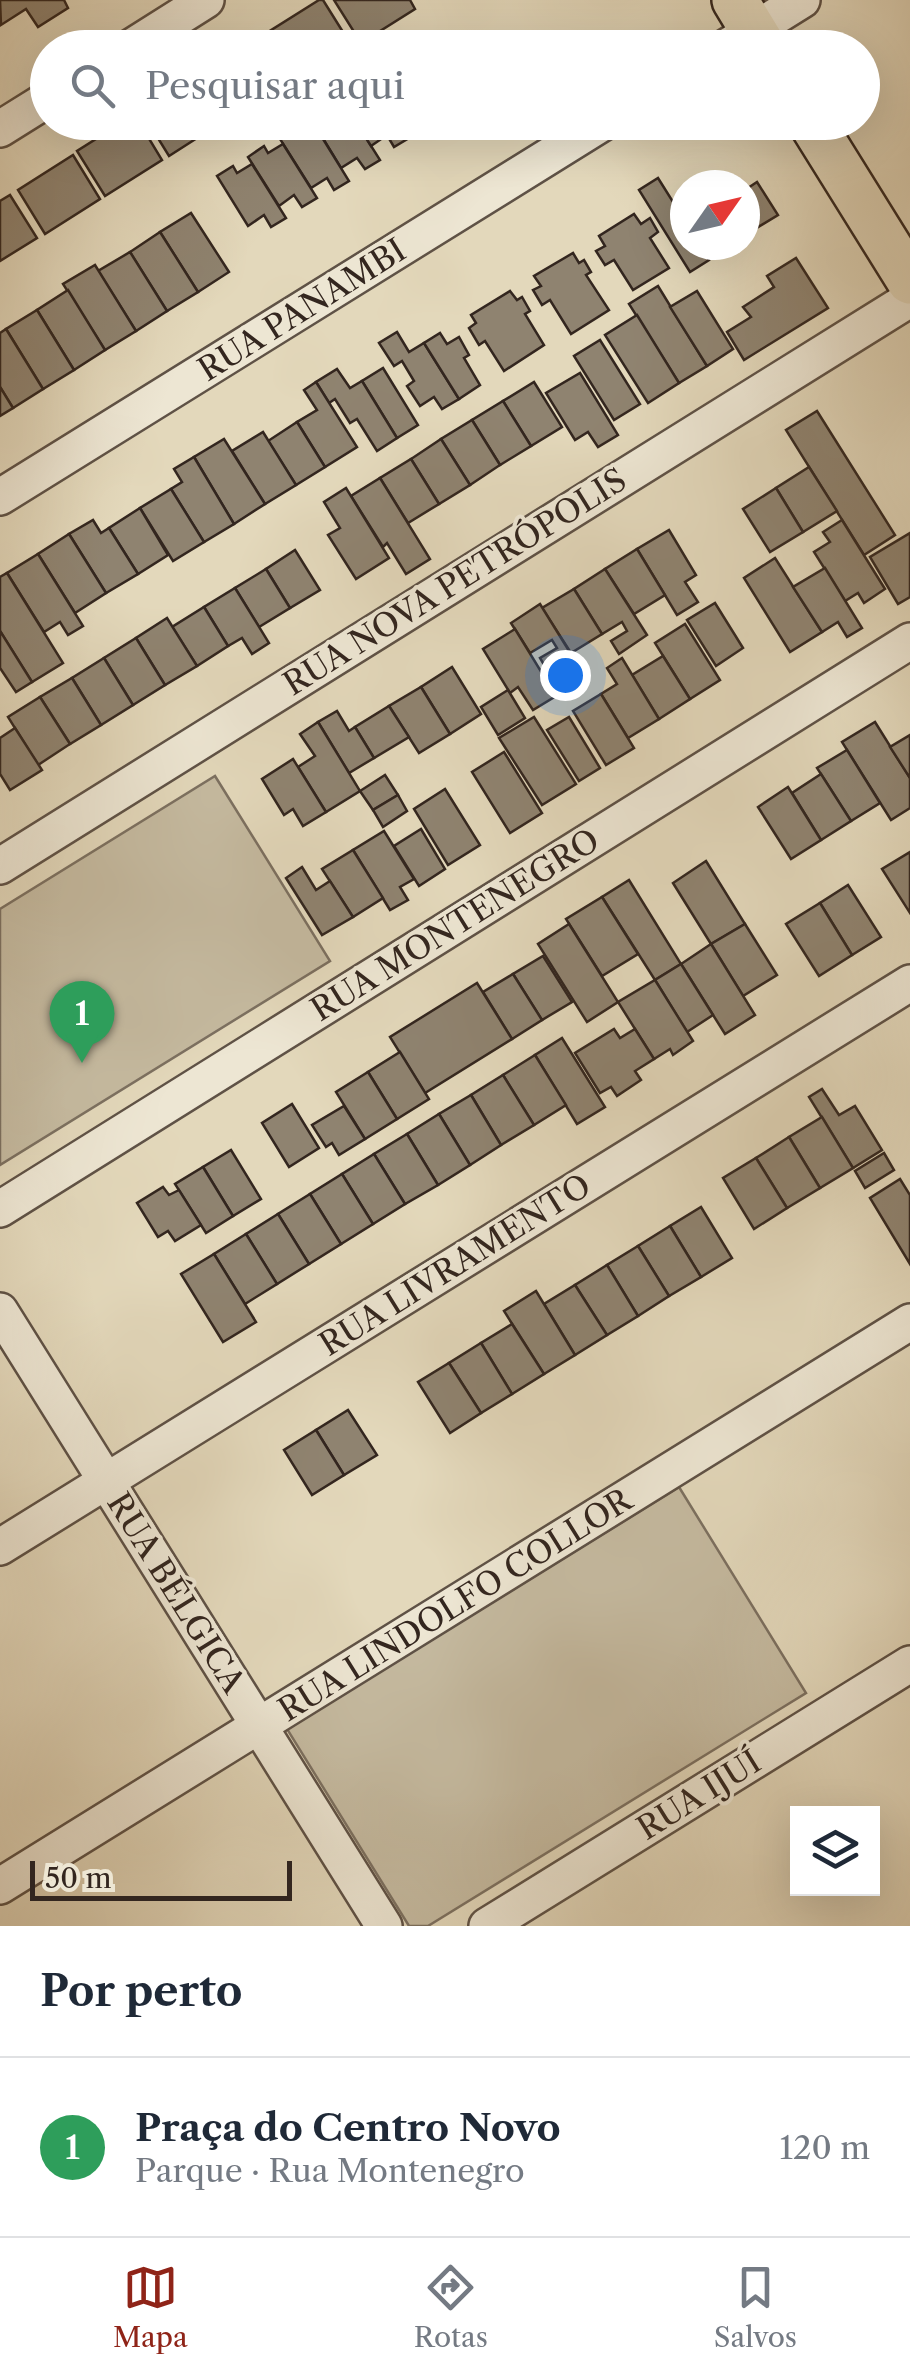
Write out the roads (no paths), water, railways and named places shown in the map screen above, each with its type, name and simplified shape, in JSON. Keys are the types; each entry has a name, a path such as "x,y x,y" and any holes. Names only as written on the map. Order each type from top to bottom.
{"main road":[{"path":"822,140 910,281"}],"street":[{"path":"158,30 206,0"},
{"path":"747,30 802,0"},
{"path":"0,129 30,111"},
{"name":"RUA PANAMBI","path":"0,497 575,140"},
{"name":"RUA NOVA PETRÓPOLIS","path":"0,866 910,299"},
{"name":"RUA MONTENEGRO","path":"0,1209 910,641"},
{"name":"RUA LIVRAMENTO","path":"0,1547 910,983"},
{"name":"RUA BÉLGICA","path":"0,1311 384,1926"},
{"name":"RUA LINDOLFO COLLOR","path":"0,1886 910,1322"},
{"name":"RUA IJUÍ","path":"488,1926 910,1664"}],"place":[{"name":"Praça do Centro Novo","path":"82,1063"}]}
